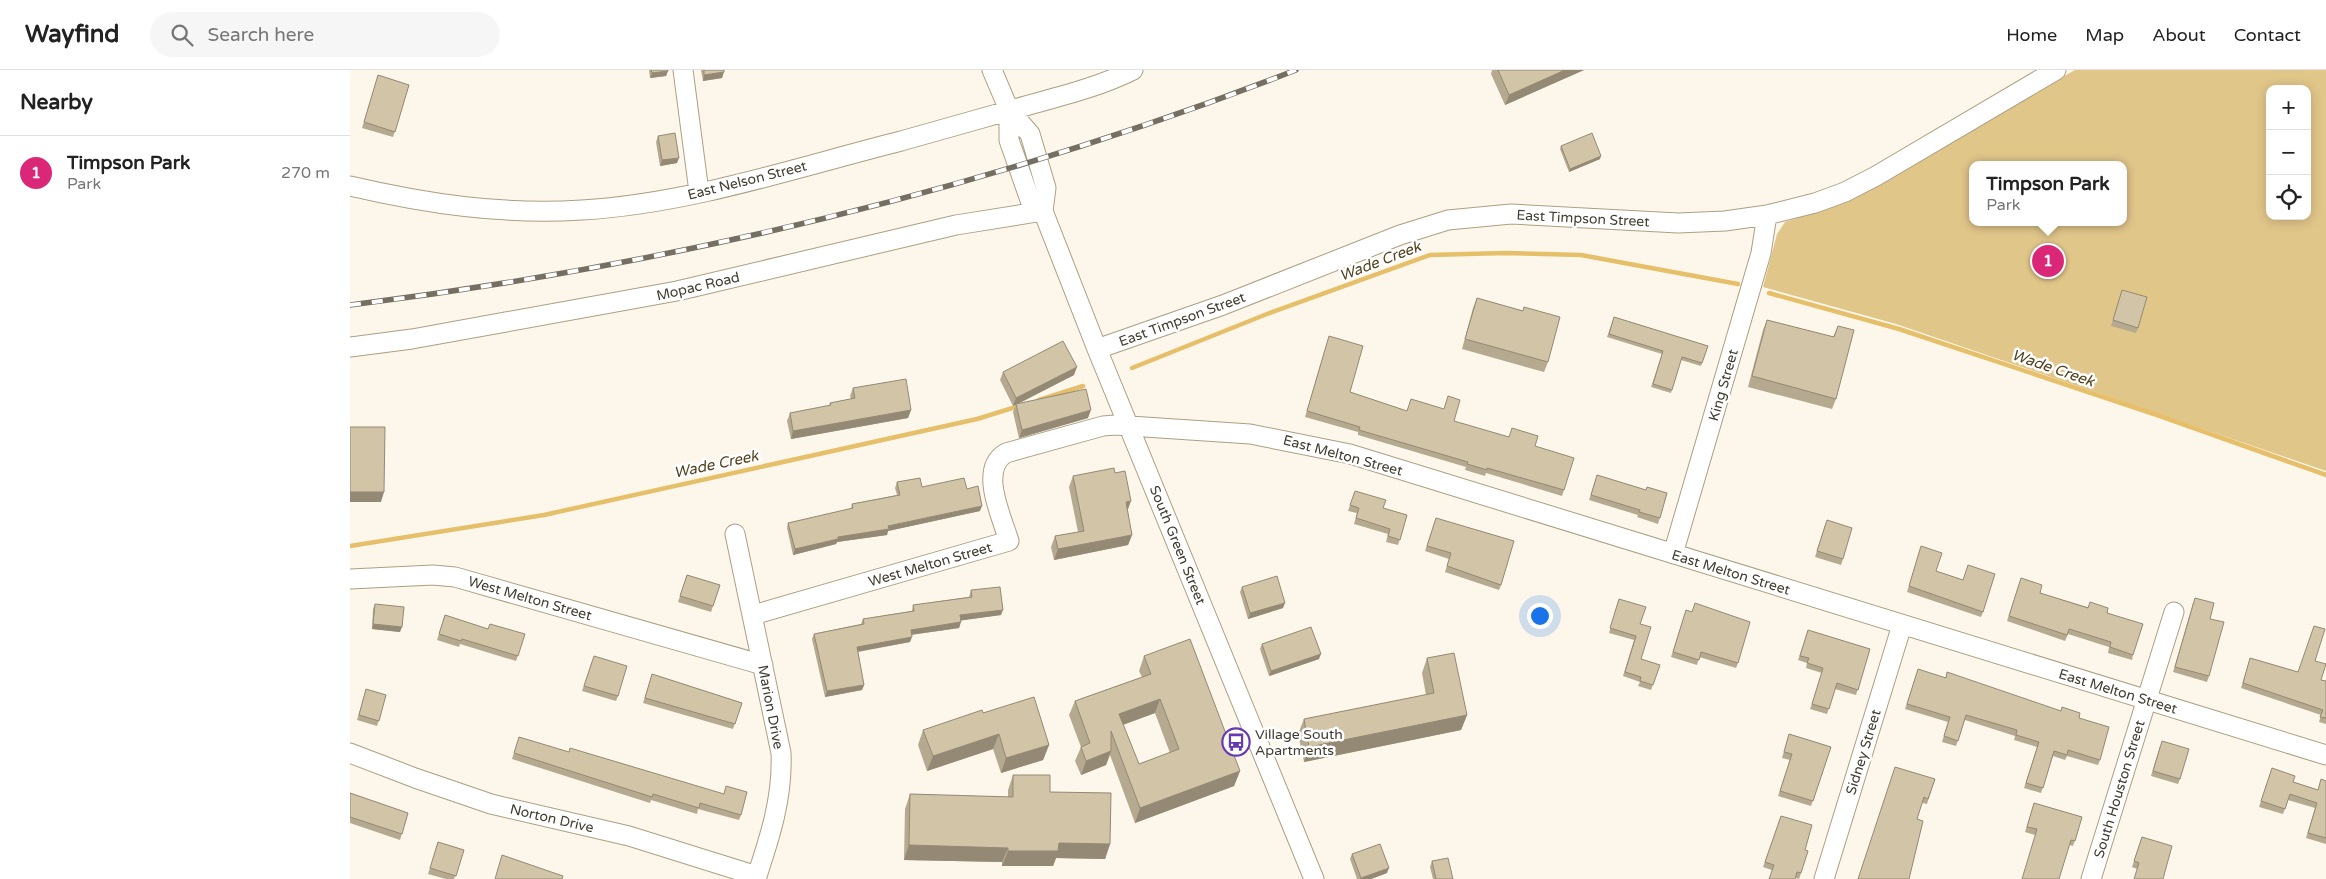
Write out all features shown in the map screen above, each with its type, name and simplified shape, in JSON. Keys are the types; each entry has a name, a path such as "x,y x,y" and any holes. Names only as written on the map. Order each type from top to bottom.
{"street":[{"path":"683,70 699,192"},
{"name":"South Green Street","path":"992,70 1009,110 1030,134 1046,188 1043,211 1097,349 1314,879"},
{"name":"East Nelson Street","path":"350,186 431,204 523,211 584,210 618,207 699,192 945,129 1096,86 1133,70"},
{"name":"East Timpson Street","path":"1097,349 1223,305 1400,235 1448,220 1511,214 1703,222 1767,215 1791,210 1845,192 2056,70"},
{"name":"Mopac Road","path":"350,347 421,338 677,291 956,224 1043,211"},
{"name":"King Street","path":"1673,554 1761,253 1767,215"},
{"name":"East Melton Street","path":"1129,425 1250,434 1328,449 2326,755"},
{"name":"West Melton Street","path":"753,615 1009,540 992,481 993,470 1000,457 1006,453 1103,426 1129,425"},
{"name":"Marion Drive","path":"735,534 779,738 781,780 775,816 756,877"},
{"name":"West Melton Street","path":"350,579 433,575 455,577 763,665"},
{"name":"South Houston Street","path":"2091,879 2174,612"},
{"name":"Sidney Street","path":"1824,879 1902,625"},
{"name":"Norton Drive","path":"350,753 491,804 629,836 756,877"}],"shaded area":[{"path":"2075,70 2326,70 2326,471 1896,324 1763,287 1777,234 1785,222 1831,207"}],"building":[{"path":"651,70 668,70 668,71 652,73"},
{"path":"704,70 724,70 724,72 704,75"},
{"path":"1498,70 1565,70 1509,95"},
{"path":"378,75 409,85 395,132 364,122"},
{"path":"675,133 679,158 662,160 658,136"},
{"path":"1592,133 1601,156 1570,169 1561,146"},
{"path":"2122,290 2147,297 2138,328 2113,320"},
{"path":"1477,298 1523,311 1524,307 1560,317 1548,362 1465,339"},
{"path":"1614,317 1708,346 1702,363 1682,357 1672,390 1653,384 1663,351 1609,334"},
{"path":"1767,320 1834,337 1838,326 1854,330 1836,399 1752,376"},
{"path":"1329,336 1363,346 1350,392 1407,411 1411,399 1444,409 1448,396 1460,400 1454,421 1509,437 1512,428 1538,436 1535,446 1574,458 1564,490 1467,464 1468,462 1359,430 1360,427 1307,411"},
{"path":"1063,341 1077,367 1016,398 1003,372"},
{"path":"906,379 911,410 793,431 790,413 855,398 853,388"},
{"path":"1086,389 1091,410 1022,430 1016,404"},
{"path":"350,427 385,427 384,492 350,492"},
{"path":"1114,468 1115,473 1125,471 1131,501 1126,502 1132,535 1058,549 1055,536 1084,531 1073,476"},
{"path":"1597,475 1646,490 1647,487 1667,493 1660,518 1591,495"},
{"path":"920,478 922,487 964,478 967,489 978,486 982,506 888,526 889,529 838,537 838,539 795,549 788,523 853,508 852,504 900,495 897,482"},
{"path":"1355,491 1386,500 1383,508 1407,515 1400,540 1388,536 1390,529 1356,518 1359,508 1350,505"},
{"path":"1436,518 1514,541 1501,585 1447,566 1451,553 1427,546"},
{"path":"1827,520 1852,528 1843,559 1817,551"},
{"path":"1921,546 1942,553 1936,571 1963,580 1968,565 1995,574 1983,612 1909,586"},
{"path":"687,575 720,585 713,606 680,596"},
{"path":"1277,576 1285,603 1250,613 1242,587"},
{"path":"2021,578 2042,585 2040,593 2088,608 2090,602 2108,608 2107,613 2143,624 2133,655 2110,647 2111,642 2069,629 2067,635 2009,616"},
{"path":"1000,587 1003,610 960,615 961,622 911,630 912,637 857,647 864,685 827,691 814,634 864,624 863,619 914,611 913,605 972,597 971,590"},
{"path":"2195,598 2214,603 2210,619 2224,622 2209,676 2175,667"},
{"path":"1619,599 1646,607 1640,624 1651,627 1641,659 1660,665 1653,685 1640,681 1641,677 1625,672 1636,636 1610,628"},
{"path":"1695,603 1750,622 1738,663 1701,652 1699,660 1673,652 1686,610 1692,612"},
{"path":"375,604 404,607 402,627 373,624"},
{"path":"445,615 488,629 490,624 525,634 518,656 439,634"},
{"path":"2314,626 2325,629 2315,661 2326,664 2321,680 2326,681 2326,718 2320,717 2323,710 2243,683 2250,658 2298,672"},
{"path":"1311,627 1321,654 1271,671 1262,644"},
{"path":"1808,630 1870,649 1858,690 1837,683 1829,709 1812,704 1823,668 1807,663 1809,658 1800,656"},
{"path":"1190,639 1240,771 1140,808 1111,731 1111,751 1086,761 1081,747 1090,743 1075,701 1151,674 1144,656","holes":["1160,699 1179,749 1139,764 1119,714"]},
{"path":"1454,653 1467,715 1309,747 1304,719 1434,693 1427,658"},
{"path":"594,656 627,666 618,696 584,686"},
{"path":"1918,669 1946,678 1947,672 2061,711 2062,707 2080,713 2079,718 2109,727 2100,760 2068,750 2067,755 2054,751 2043,788 2026,783 2039,742 2016,735 2017,730 1966,715 1958,741 1944,736 1950,717 1907,704"},
{"path":"652,674 742,703 735,724 645,698"},
{"path":"366,689 386,695 379,721 359,715"},
{"path":"1034,697 1049,745 1006,758 999,734 933,756 923,730 982,710 983,713"},
{"path":"1789,734 1831,747 1813,801 1780,791 1792,754 1784,752"},
{"path":"519,737 569,752 570,748 724,794 726,786 747,792 741,815 700,803 699,808 653,794 652,797 514,753"},
{"path":"2162,741 2189,749 2180,779 2153,771"},
{"path":"1895,767 1935,779 1928,799 1924,797 1917,819 1923,821 1909,879 1858,879"},
{"path":"2272,768 2295,776 2293,782 2318,790 2321,779 2326,781 2326,838 2308,833 2317,803 2290,794 2285,809 2261,801"},
{"path":"1013,775 1050,775 1050,792 1111,793 1110,844 1059,843 1058,851 1008,851 1008,848 909,845 910,794 1013,797"},
{"path":"350,793 408,813 402,834 350,817"},
{"path":"2034,803 2082,817 2075,841 2071,840 2059,879 2022,879 2037,829 2027,827"},
{"path":"1781,816 1812,825 1805,850 1808,851 1801,873 1797,872 1795,879 1769,879 1774,865 1765,862"},
{"path":"2142,837 2172,846 2163,879 2134,879 2139,863 2134,861"},
{"path":"438,842 464,850 456,876 430,868"},
{"path":"1380,844 1389,868 1361,878 1352,854"},
{"path":"502,855 563,876 562,879 495,879"},
{"path":"1448,858 1453,879 1436,879 1432,861"}],"waterway":[{"name":"Wade Creek","path":"1132,368 1267,314 1430,255 1505,253 1581,255 1738,284"},
{"name":"Wade Creek","path":"1769,293 1899,329 2157,415 2326,475"},
{"name":"Wade Creek","path":"1039,400 1083,386"},
{"name":"Wade Creek","path":"350,546 544,515 977,419 1019,406"}],"railway":[{"path":"350,305 471,288 591,268 711,244 830,217 948,186 1066,151 1182,112 1296,70"}],"place":[{"name":"Timpson Park","path":"2048,261"},
{"name":"Village South Apartments","path":"1236,742"}]}
